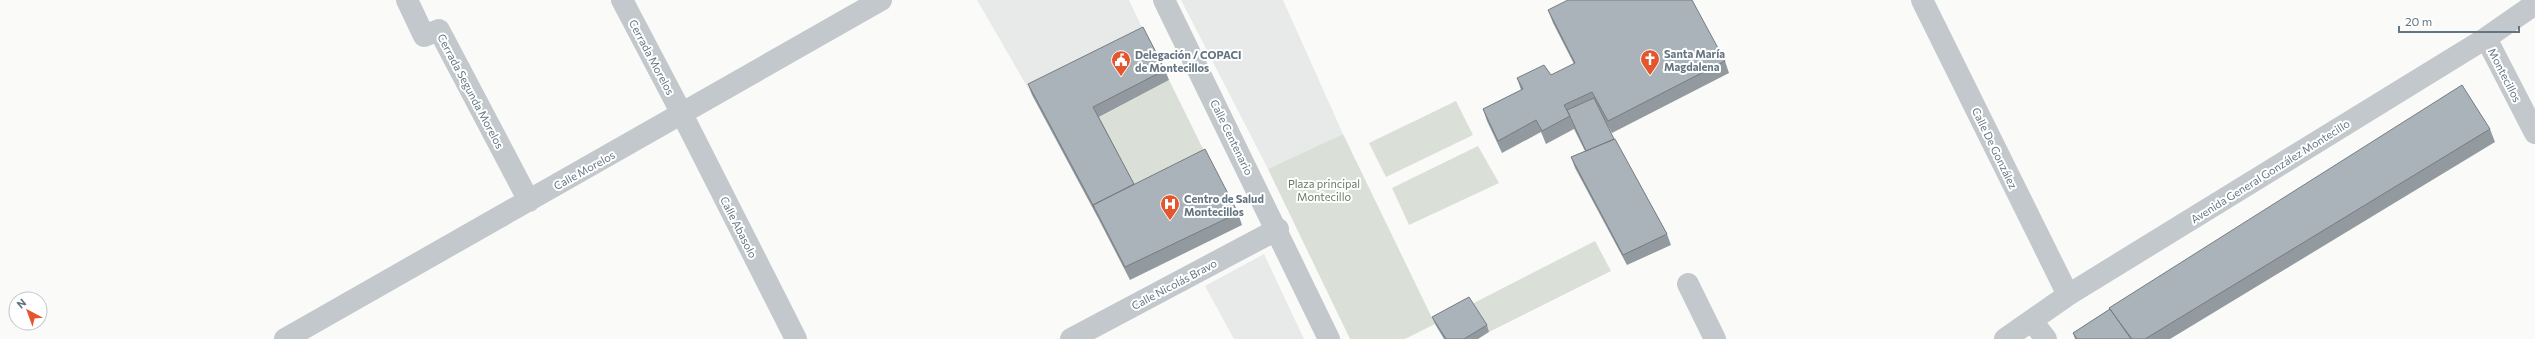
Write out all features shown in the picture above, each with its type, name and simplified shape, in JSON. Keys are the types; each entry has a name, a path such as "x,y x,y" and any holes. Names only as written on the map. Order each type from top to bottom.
{"street":[{"name":"Cerrada Segunda Morelos","path":"407,0 424,36 439,30 529,201"},
{"name":"Cerrada Morelos","path":"622,0 682,114"},
{"name":"Calle Morelos","path":"285,339 881,0"},
{"name":"Calle Centenario","path":"1164,0 1278,230 1329,339"},
{"name":"Calle De González","path":"1922,0 2068,295"},
{"name":"Avenida General González Montecillo","path":"2005,339 2068,295 2486,38 2535,4"},
{"name":"Montecillos","path":"2486,38 2535,133"},
{"name":"Calle Abasolo","path":"682,114 796,339"},
{"name":"Calle Nicolás Bravo","path":"1071,339 1278,230"},
{"path":"1688,284 1715,339"},
{"path":"2032,321 2046,339"}],"shaded area":[{"path":"977,0 1129,0 1147,38 1032,95"},
{"path":"1181,0 1283,0 1343,134 1268,169"},
{"path":"1264,254 1304,339 1234,339 1205,286"}],"green space":[{"path":"1169,80 1209,161 1139,196 1098,118"},
{"path":"1456,101 1473,135 1386,177 1369,143"},
{"name":"Plaza principal Montecillo","path":"1343,134 1435,324 1405,339 1350,339 1268,169"},
{"path":"1478,146 1499,183 1409,225 1392,188"},
{"path":"1595,241 1611,271 1489,332 1472,304"}],"building":[{"name":"Santa María Magdalena","path":"1568,0 1692,0 1725,61 1608,121 1592,92 1564,105 1570,116 1542,131 1536,120 1498,141 1483,109 1523,89 1517,78 1544,65 1551,75 1575,63 1548,10"},
{"path":"1143,27 1165,70 1093,107 1134,184 1093,205 1094,207 1028,84"},
{"path":"2462,85 2490,129 2145,339 2132,339 2109,308"},
{"path":"1594,98 1614,139 1586,151 1567,110"},
{"path":"1615,139 1667,234 1623,255 1571,157"},
{"name":"Centro de Salud Montecillos","path":"1205,149 1238,213 1125,267 1093,205"},
{"path":"1469,297 1487,325 1464,339 1446,339 1432,317"},
{"path":"2110,309 2131,339 2077,339 2073,333"}],"place":[{"name":"Santa María Magdalena","path":"1650,76"},
{"name":"Delegación / COPACI de Montecillos","path":"1121,77"},
{"name":"Centro de Salud Montecillos","path":"1170,221"}]}
